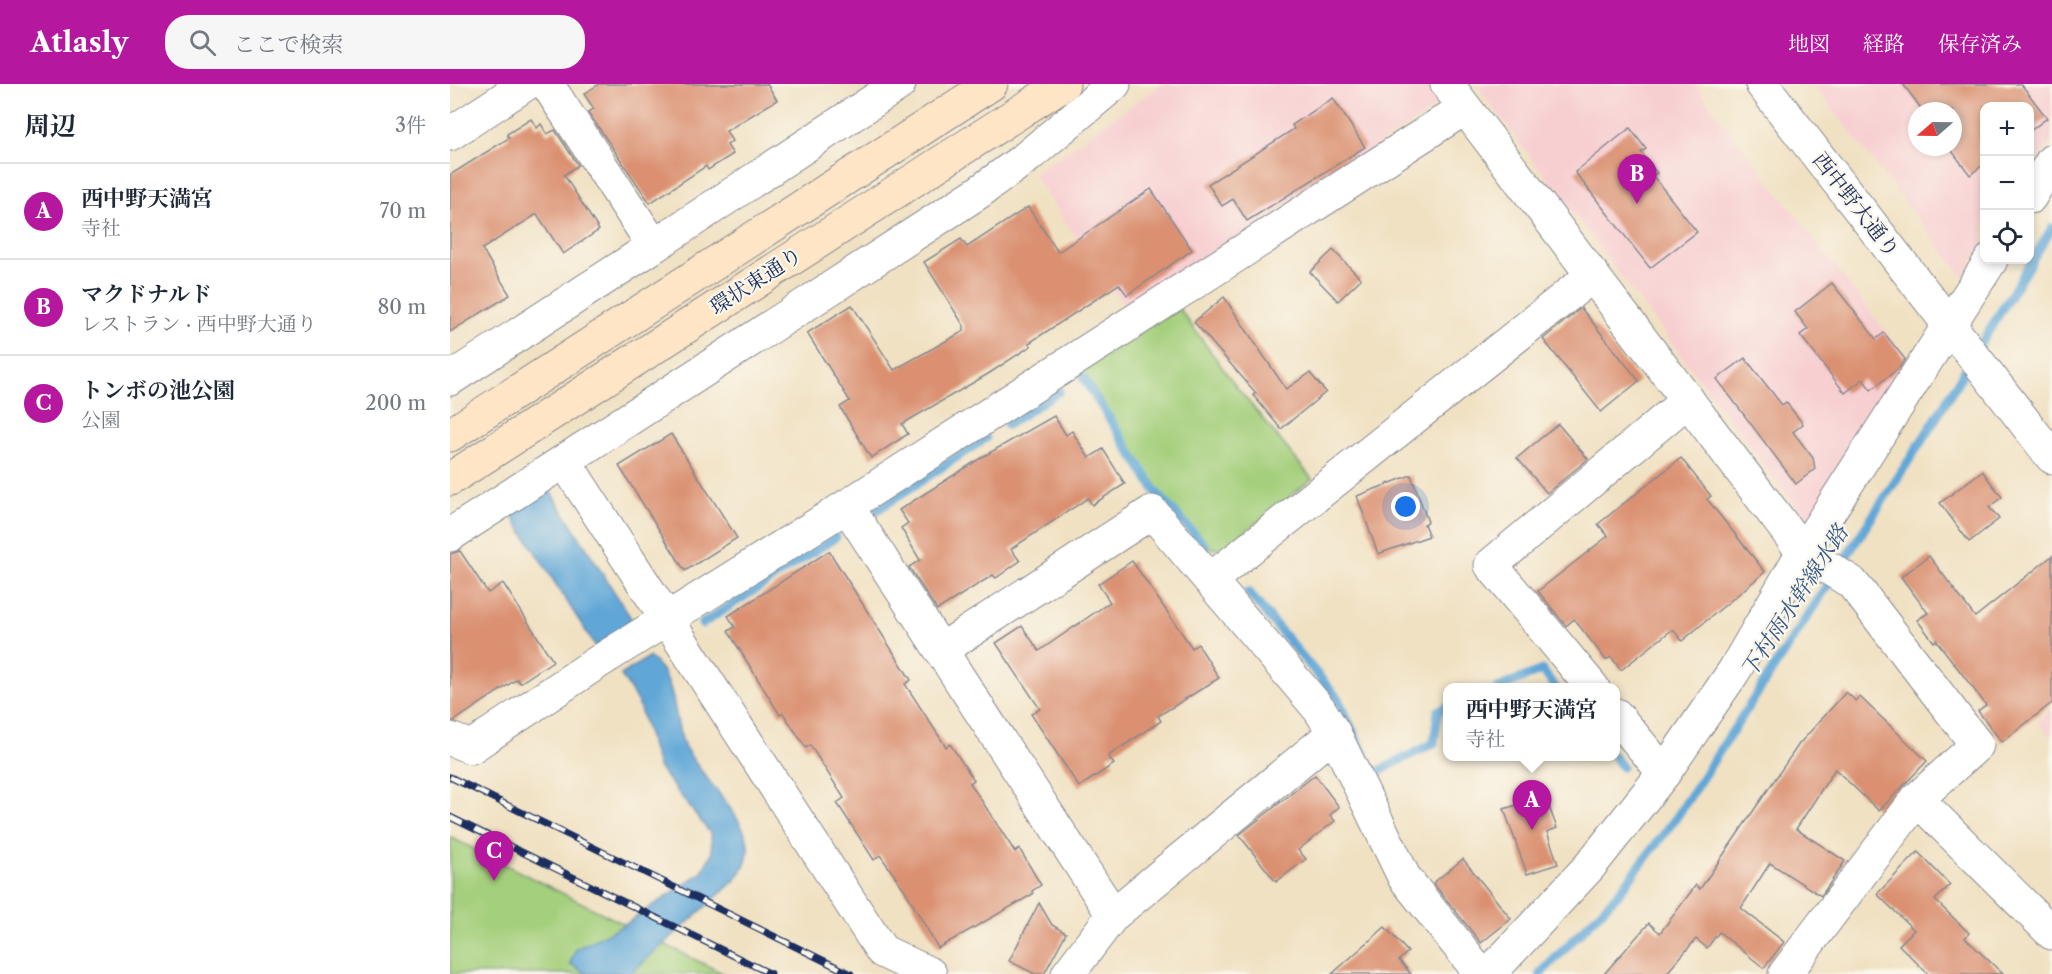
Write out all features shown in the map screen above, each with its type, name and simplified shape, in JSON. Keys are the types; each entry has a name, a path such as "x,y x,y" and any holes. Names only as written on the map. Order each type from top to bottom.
{"main road":[{"name":"環状東通り","path":"450,435 991,84"},
{"name":"環状東通り","path":"450,479 1063,84"}],"street":[{"path":"450,134 526,84"},
{"path":"547,84 654,246"},
{"path":"450,379 899,84"},
{"path":"450,535 979,192 1027,157 1114,84"},
{"name":"西中野大通り","path":"1762,84 2052,457"},
{"path":"450,739 471,747 595,664 847,506 1456,96 1803,552 1851,582 1977,745 1917,799 1785,974"},
{"path":"2034,190 2052,161"},
{"path":"1490,974 1589,867 1664,773 1734,671 1803,552 1988,264"},
{"path":"1210,580 1593,275"},
{"path":"1590,683 1491,565 1688,400"},
{"path":"565,462 882,951 930,974"},
{"path":"847,506 1113,915"},
{"path":"941,650 1152,512 1320,710 1334,733 1404,877 1481,974"},
{"path":"1620,720 1664,773"},
{"path":"1068,974 1113,915 1334,733"},
{"path":"1917,799 2052,933"}],"shaded area":[{"path":"1162,84 1429,84 1443,103 1127,310 1033,175"},
{"path":"1475,84 1694,84 1912,366 1809,524"},
{"path":"1813,84 2052,84 2052,140 2034,168 2034,102 1980,102 1980,249 1963,277"},
{"path":"2052,708 2052,739 2037,721"}],"green space":[{"path":"1178,307 1235,385 1312,479 1222,550 1206,547 1157,493 1081,372"},
{"path":"450,837 724,974 450,974"}],"water":[{"path":"549,489 634,623 596,647 511,514"},
{"path":"649,657 659,666 670,686 680,733 690,756 739,822 748,846 747,857 742,871 732,883 631,973 587,974 570,964 576,949 624,925 701,873 712,853 711,834 658,767 638,702 621,675"}],"building":[{"path":"599,84 767,84 777,100 726,131 732,141 727,145 733,154 708,170 706,166 650,203 588,112 594,109 584,94"},
{"path":"1903,84 2021,84 2047,118 2034,128 2034,102 1980,102 1980,167 1970,175 1956,156 1962,156 1962,102 1916,102"},
{"path":"1333,98 1365,147 1247,221 1233,199 1222,206 1208,184 1294,129 1292,125"},
{"path":"531,119 537,128 541,124 547,134 555,130 578,165 564,175 599,230 563,254 537,214 482,249 510,295 450,332 450,175 509,138 507,134"},
{"path":"1630,128 1646,149 1641,152 1657,173 1653,176 1697,232 1650,268 1575,172"},
{"path":"1151,189 1192,250 1127,295 1119,284 1029,343 1031,346 988,374 902,424 908,434 871,458 840,407 850,401 807,333 852,305 894,370 964,331 964,326 924,262 961,239 967,247 1028,207 1058,252"},
{"path":"1333,250 1361,279 1338,301 1310,272"},
{"path":"1832,283 1876,339 1884,333 1905,359 1899,368 1871,390 1863,379 1845,393 1800,335 1808,329 1795,312"},
{"path":"1224,297 1286,389 1310,373 1326,392 1281,429 1253,395 1256,393 1194,322"},
{"path":"1581,308 1639,381 1601,412 1543,339"},
{"path":"1745,358 1782,405 1786,402 1803,424 1793,432 1813,458 1815,469 1796,484 1717,379"},
{"path":"1054,416 1066,435 1072,431 1089,458 1103,449 1125,484 1092,505 1088,498 1011,549 1020,561 996,578 993,575 937,610 909,567 920,560 901,528 908,523 899,510 984,456"},
{"path":"1558,424 1588,459 1547,493 1517,458"},
{"path":"671,434 737,538 685,571 619,466"},
{"path":"1681,458 1711,496 1707,499 1765,572 1682,641 1673,629 1621,670 1611,657 1606,660 1574,619 1566,626 1538,591 1608,536 1598,524"},
{"path":"1982,471 2002,497 1989,507 1999,519 1969,542 1940,503"},
{"path":"1411,475 1428,522 1424,524 1429,536 1378,554 1357,496"},
{"path":"460,551 488,593 503,583 553,661 520,683 517,679 454,721 450,721 450,554"},
{"path":"829,551 911,680 905,684 946,747 950,744 974,780 970,783 1015,852 1019,848 1041,885 1032,891 1033,894 938,948 904,889 880,855 874,860 837,803 844,798 810,745 806,748 783,713 780,715 728,631 735,627 728,616"},
{"path":"1929,556 1975,617 2052,556 2052,703 2002,742 1978,711 1986,705 1936,640 1934,642 1917,620 1928,613 1901,577"},
{"path":"1132,561 1192,648 1198,644 1219,678 1158,716 1161,721 1108,756 1114,764 1079,787 1031,714 1040,709 996,643 1022,626 1039,651 1110,602 1098,584"},
{"path":"1846,692 1856,701 1860,697 1927,761 1879,811 1835,769 1796,829 1845,861 1835,876 1821,896 1770,863 1741,908 1784,942 1764,968 1719,932 1707,948 1696,939 1666,974 1604,974 1649,923 1660,933 1696,885 1700,889 1799,744"},
{"path":"1315,775 1339,807 1330,815 1335,821 1298,850 1306,859 1276,882 1239,835"},
{"path":"1545,796 1557,828 1547,832 1558,864 1527,874 1504,809"},
{"path":"1918,852 1950,885 1935,900 1969,933 1965,938 2003,974 1928,974 1899,945 1914,930 1877,894"},
{"path":"1463,859 1511,919 1481,943 1433,883"},
{"path":"1039,903 1052,925 1066,933 1044,974 1035,974 1009,961"},
{"path":"1385,927 1408,952 1399,960 1411,974 1332,974"}],"waterway":[{"name":"下村雨水幹線水路","path":"1977,350 2052,228"},
{"name":"下村雨水幹線水路","path":"1540,974 1618,894 1676,818 1932,425 1970,362"},
{"path":"1082,376 1157,493 1206,547"},
{"path":"1007,425 1059,391"},
{"path":"877,510 986,438"},
{"path":"702,624 836,537"},
{"path":"1248,592 1338,699 1373,774 1434,743 1438,711 1443,709"},
{"path":"1510,683 1542,670 1552,683"},
{"path":"1618,761 1622,767"}],"railway":[{"path":"450,777 851,974"},
{"path":"450,817 771,974"}],"place":[{"name":"マクドナルド","path":"1637,204"},
{"name":"西中野天満宮","path":"1532,830"},
{"name":"トンボの池公園","path":"494,881"}]}
